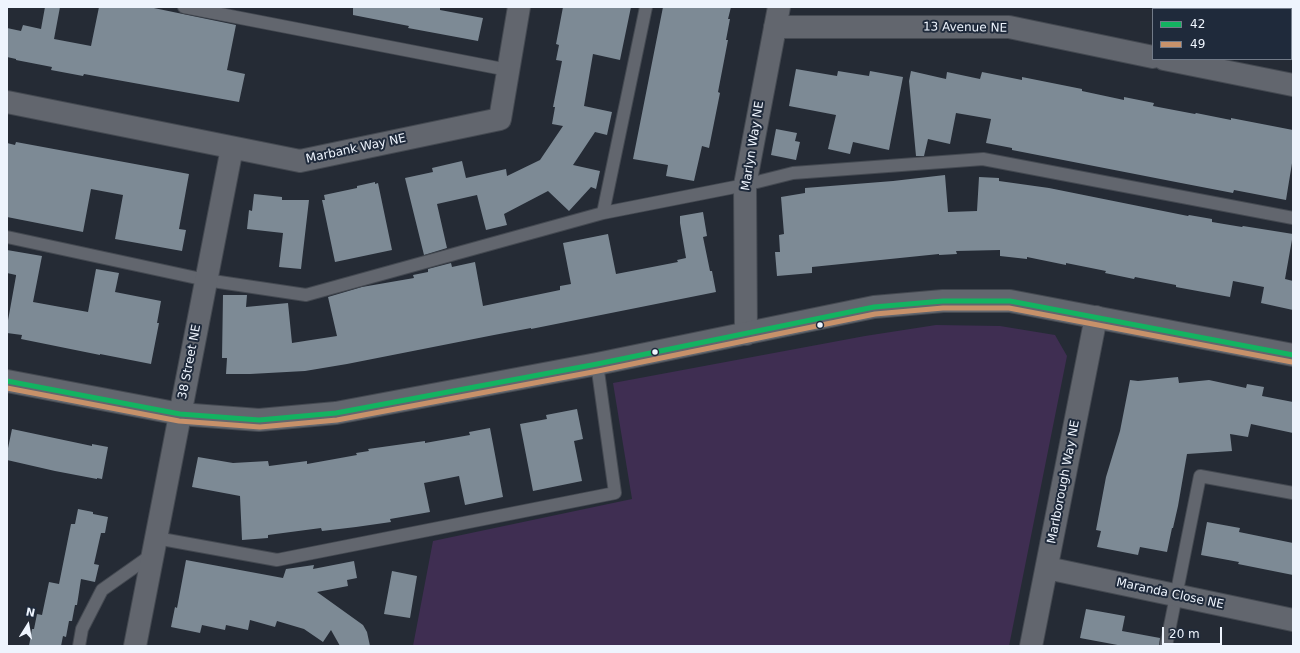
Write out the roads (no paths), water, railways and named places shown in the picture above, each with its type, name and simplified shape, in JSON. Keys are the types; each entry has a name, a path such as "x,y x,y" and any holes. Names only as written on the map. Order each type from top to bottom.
{"street":[{"name":"Marbank Way NE","path":"7,102 300,161 500,119 519,7"},
{"name":"13 Avenue NE","path":"777,17 1009,27 1152,57"},
{"name":"Marlyn Way NE","path":"746,334 745,185 777,17"},
{"path":"1169,60 1293,85"},
{"name":"38 Street NE","path":"135,646 232,148"},
{"path":"7,381 180,414 259,420 336,413 597,364 874,307 943,301 1010,301 1293,355"},
{"name":"Marlborough Way NE","path":"1031,646 1096,317"},
{"name":"Maranda Close NE","path":"1047,568 1293,620"}],"lane":[{"path":"184,7 508,70"},
{"path":"603,213 646,7"},
{"path":"7,236 206,280 306,295 603,213 745,185 793,173 983,159 1293,218"},
{"path":"79,646 82,629 102,590 154,546 277,560 615,493 597,364"},
{"path":"1166,646 1200,476 1293,493"}]}
